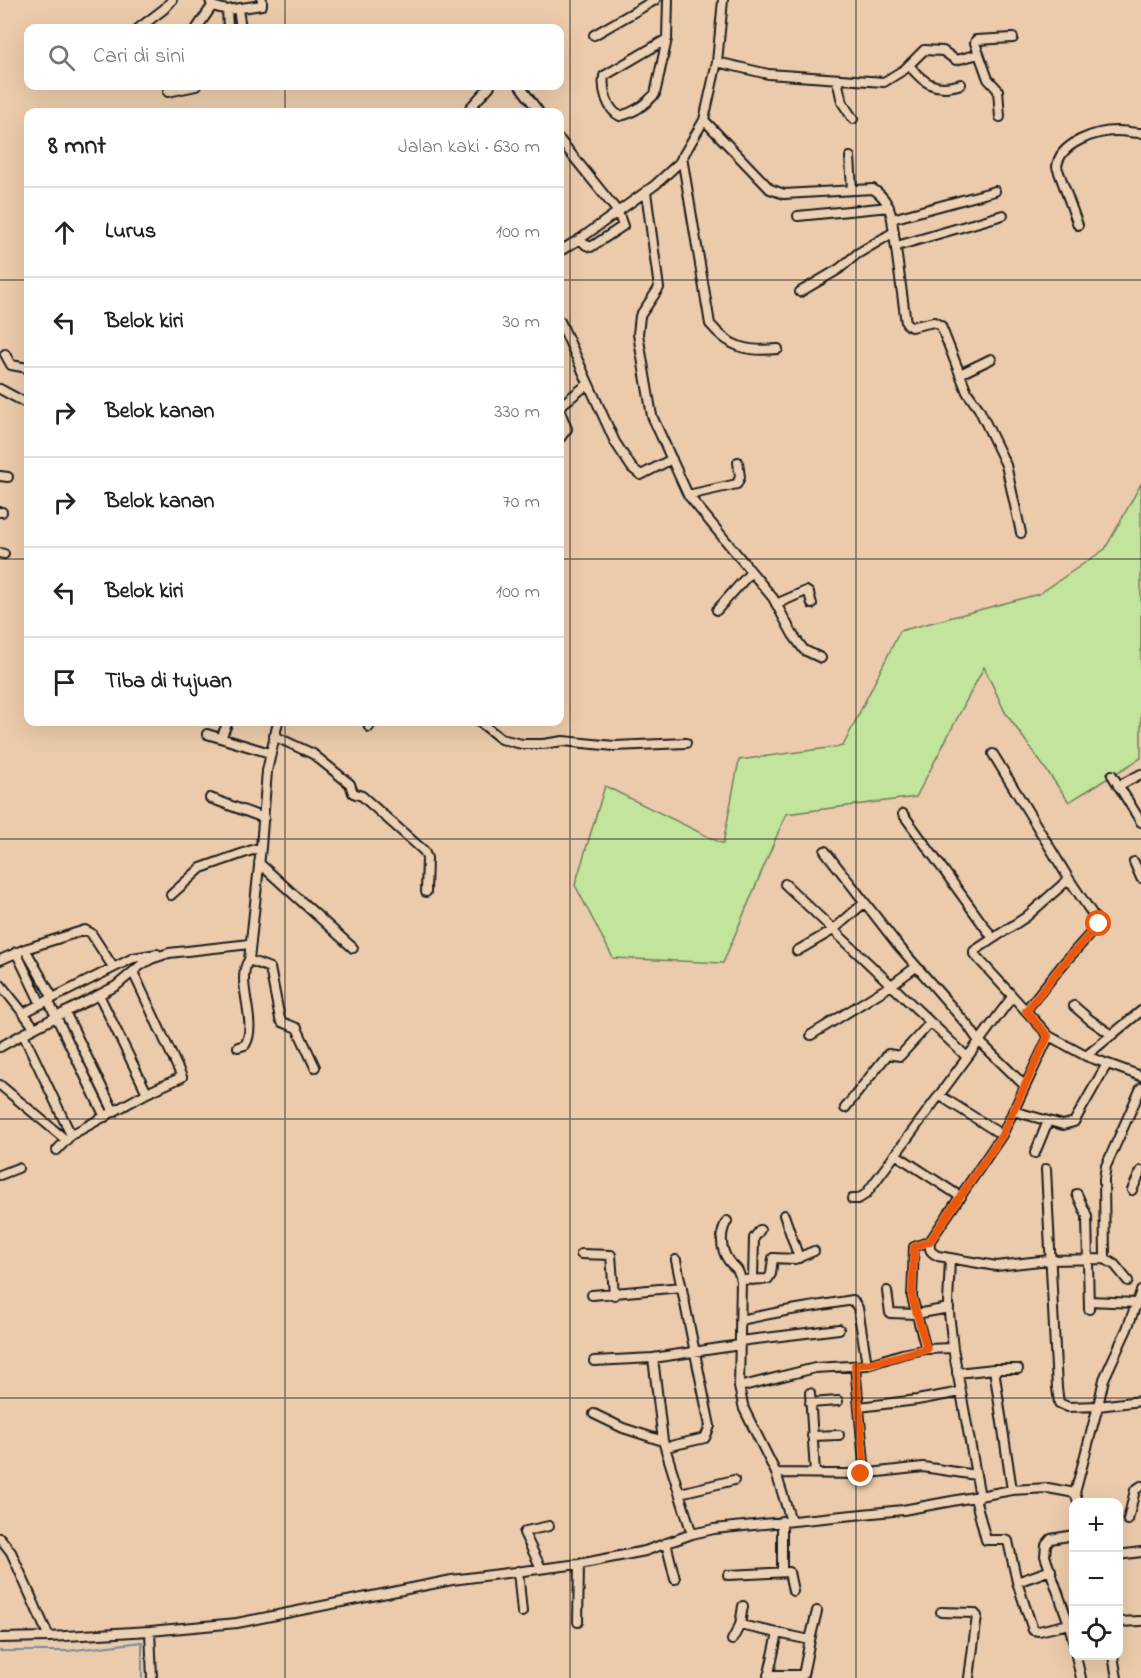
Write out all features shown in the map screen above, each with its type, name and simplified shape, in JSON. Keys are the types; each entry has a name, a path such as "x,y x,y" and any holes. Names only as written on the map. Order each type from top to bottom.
{"street":[{"path":"144,24 172,0"},
{"path":"198,24 211,3 227,10 262,5 262,0"},
{"path":"594,35 655,0"},
{"path":"667,39 604,76 605,94 616,115 629,114 649,101 655,94 667,39 668,0"},
{"path":"564,249 646,192 679,162 704,120 717,62 723,0"},
{"path":"238,9 240,24"},
{"path":"227,10 228,24"},
{"path":"1000,117 998,90 988,79 975,43 976,40 1013,38"},
{"path":"717,62 768,74 885,82 909,65 924,50 942,51 956,60 979,54"},
{"path":"909,65 920,79 931,84 947,88 961,84"},
{"path":"837,80 842,102 853,119"},
{"path":"168,92 177,90"},
{"path":"470,108 486,90"},
{"path":"523,90 536,108"},
{"path":"704,120 770,189 784,194 873,189 882,195 889,207 892,219 906,323 911,327 934,322 941,326 967,392 979,409 1006,465 1021,533"},
{"path":"1078,225 1057,167 1058,159 1063,151 1076,142 1105,132 1141,134"},
{"path":"564,145 618,212 623,226 591,247 580,239"},
{"path":"682,157 710,324 717,333 737,347 760,351 778,349"},
{"path":"850,157 852,189"},
{"path":"892,219 995,191"},
{"path":"646,192 659,288 640,316 638,334 652,416 688,495 776,604 804,650 821,658"},
{"path":"798,216 889,207"},
{"path":"897,246 1003,214"},
{"path":"800,292 894,232"},
{"path":"564,330 615,442 632,468 641,475 672,459"},
{"path":"5,354 11,365 24,367"},
{"path":"960,374 991,359"},
{"path":"564,403 588,384"},
{"path":"0,389 24,402"},
{"path":"688,495 737,484 740,477 738,462"},
{"path":"717,610 751,572"},
{"path":"776,604 806,591 809,593 812,604"},
{"path":"221,738 226,726"},
{"path":"238,1047 245,1045 249,1035 245,966 249,960 270,753 277,726"},
{"path":"485,726 501,739 522,744 563,741 614,746 686,743"},
{"path":"207,734 270,753"},
{"path":"274,736 313,754 350,784 354,794 362,796 424,851 427,858 426,892"},
{"path":"993,754 1099,925 1064,963 1026,1011"},
{"path":"1118,786 1141,774"},
{"path":"1112,775 1141,822"},
{"path":"210,798 264,818"},
{"path":"903,814 992,937"},
{"path":"171,895 201,868 261,847"},
{"path":"825,851 864,903 978,1040 1024,1085"},
{"path":"1134,862 1141,878"},
{"path":"259,863 353,948"},
{"path":"1069,879 1026,916 992,937 974,951 974,954 1048,1036 1086,1056 1141,1076"},
{"path":"785,884 967,1057"},
{"path":"797,951 833,930 864,903"},
{"path":"0,960 25,948 87,930 113,967"},
{"path":"24,1014 113,967 139,957 250,944"},
{"path":"25,948 47,1001"},
{"path":"16,952 57,1016 105,1117"},
{"path":"0,1047 34,1027 116,986 141,964 162,955"},
{"path":"249,960 270,968 280,1019 297,1028 315,1067"},
{"path":"811,1035 890,986 916,967"},
{"path":"57,1150 68,1138 147,1094 181,1079 182,1076 133,972"},
{"path":"97,977 147,1094"},
{"path":"0,984 34,1027"},
{"path":"852,1199 866,1194 1012,997"},
{"path":"1074,1006 1112,1035"},
{"path":"1086,1056 1141,1011"},
{"path":"65,1012 114,1112"},
{"path":"845,1108 888,1054 900,1056 930,1023"},
{"path":"23,1034 68,1138"},
{"path":"1048,1036 1002,1135 930,1241 929,1248 931,1252 950,1259 996,1266 1049,1260 1105,1259 1115,1265 1128,1281"},
{"path":"1013,1111 1063,1125 1074,1122 1107,1064"},
{"path":"0,1085 68,1138"},
{"path":"1105,1259 1104,1179 1106,1166 1141,1088"},
{"path":"939,1095 1002,1135"},
{"path":"1035,1153 1048,1120"},
{"path":"895,1154 961,1197"},
{"path":"0,1175 18,1168"},
{"path":"1046,1169 1049,1260 1059,1403 1068,1407 1141,1401"},
{"path":"1132,1190 1141,1171"},
{"path":"1077,1194 1087,1216 1089,1305 1136,1303"},
{"path":"784,1215 799,1258"},
{"path":"727,1221 721,1233 722,1242 727,1259 738,1270 741,1280 740,1387 744,1409 776,1473 791,1521"},
{"path":"753,1280 754,1238 760,1230"},
{"path":"927,1349 912,1297 914,1247 930,1241"},
{"path":"741,1280 768,1279 773,1258 799,1258 814,1251"},
{"path":"580,1254 611,1255 614,1295"},
{"path":"950,1259 949,1308 952,1348 986,1540 1008,1540 1017,1582 1033,1630 1039,1631 1069,1624 1045,1556 1046,1545 1051,1539 1069,1535"},
{"path":"594,1414 664,1444 705,1438 709,1431 710,1426 676,1260"},
{"path":"592,1295 614,1295 682,1287"},
{"path":"886,1291 890,1313 916,1314 949,1308"},
{"path":"1076,1498 1075,1493 1104,1379 1127,1329 1141,1291"},
{"path":"740,1320 853,1300 858,1308 867,1365"},
{"path":"594,1361 694,1353 740,1343 839,1329"},
{"path":"740,1387 815,1368 867,1365 927,1349 952,1348"},
{"path":"653,1358 664,1444 692,1534"},
{"path":"855,1365 865,1473"},
{"path":"994,1369 1011,1490"},
{"path":"957,1373 1018,1369"},
{"path":"859,1407 961,1392"},
{"path":"810,1393 815,1473"},
{"path":"810,1403 838,1401"},
{"path":"812,1436 839,1435"},
{"path":"776,1473 865,1473 923,1467 976,1475"},
{"path":"680,1493 734,1480"},
{"path":"1128,1520 1135,1490 1141,1486"},
{"path":"0,1638 150,1631 237,1623 441,1582 579,1564 645,1551 692,1534 714,1529 903,1510 1011,1490 1048,1488 1075,1493"},
{"path":"782,1521 782,1571"},
{"path":"541,1568 525,1533 549,1526"},
{"path":"0,1539 11,1552 49,1637"},
{"path":"666,1543 675,1578"},
{"path":"1123,1554 1141,1552"},
{"path":"578,1622 579,1564"},
{"path":"1017,1582 1051,1570"},
{"path":"518,1571 522,1612"},
{"path":"728,1575 790,1572 793,1591"},
{"path":"732,1641 740,1625 743,1606"},
{"path":"778,1633 768,1676 804,1675 817,1611"},
{"path":"940,1612 974,1613 977,1616 969,1678"},
{"path":"1123,1622 1141,1621"},
{"path":"740,1625 810,1640"},
{"path":"150,1631 152,1678"},
{"path":"1077,1660 1082,1678"},
{"path":"1114,1660 1117,1678"}],"green space":[{"path":"1141,484 1141,758 1069,802 1005,712 984,667 916,797 786,814 723,963 613,958 575,885 605,786 723,844 739,760 843,746 900,631 1039,594 1105,549"}],"waterway":[{"path":"0,1651 67,1651 142,1642 142,1678"}],"route":[{"path":"861,1474 865,1473 855,1365 867,1365 927,1349 912,1297 914,1247 930,1241 1002,1135 1048,1036 1026,1011 1099,924"}]}
